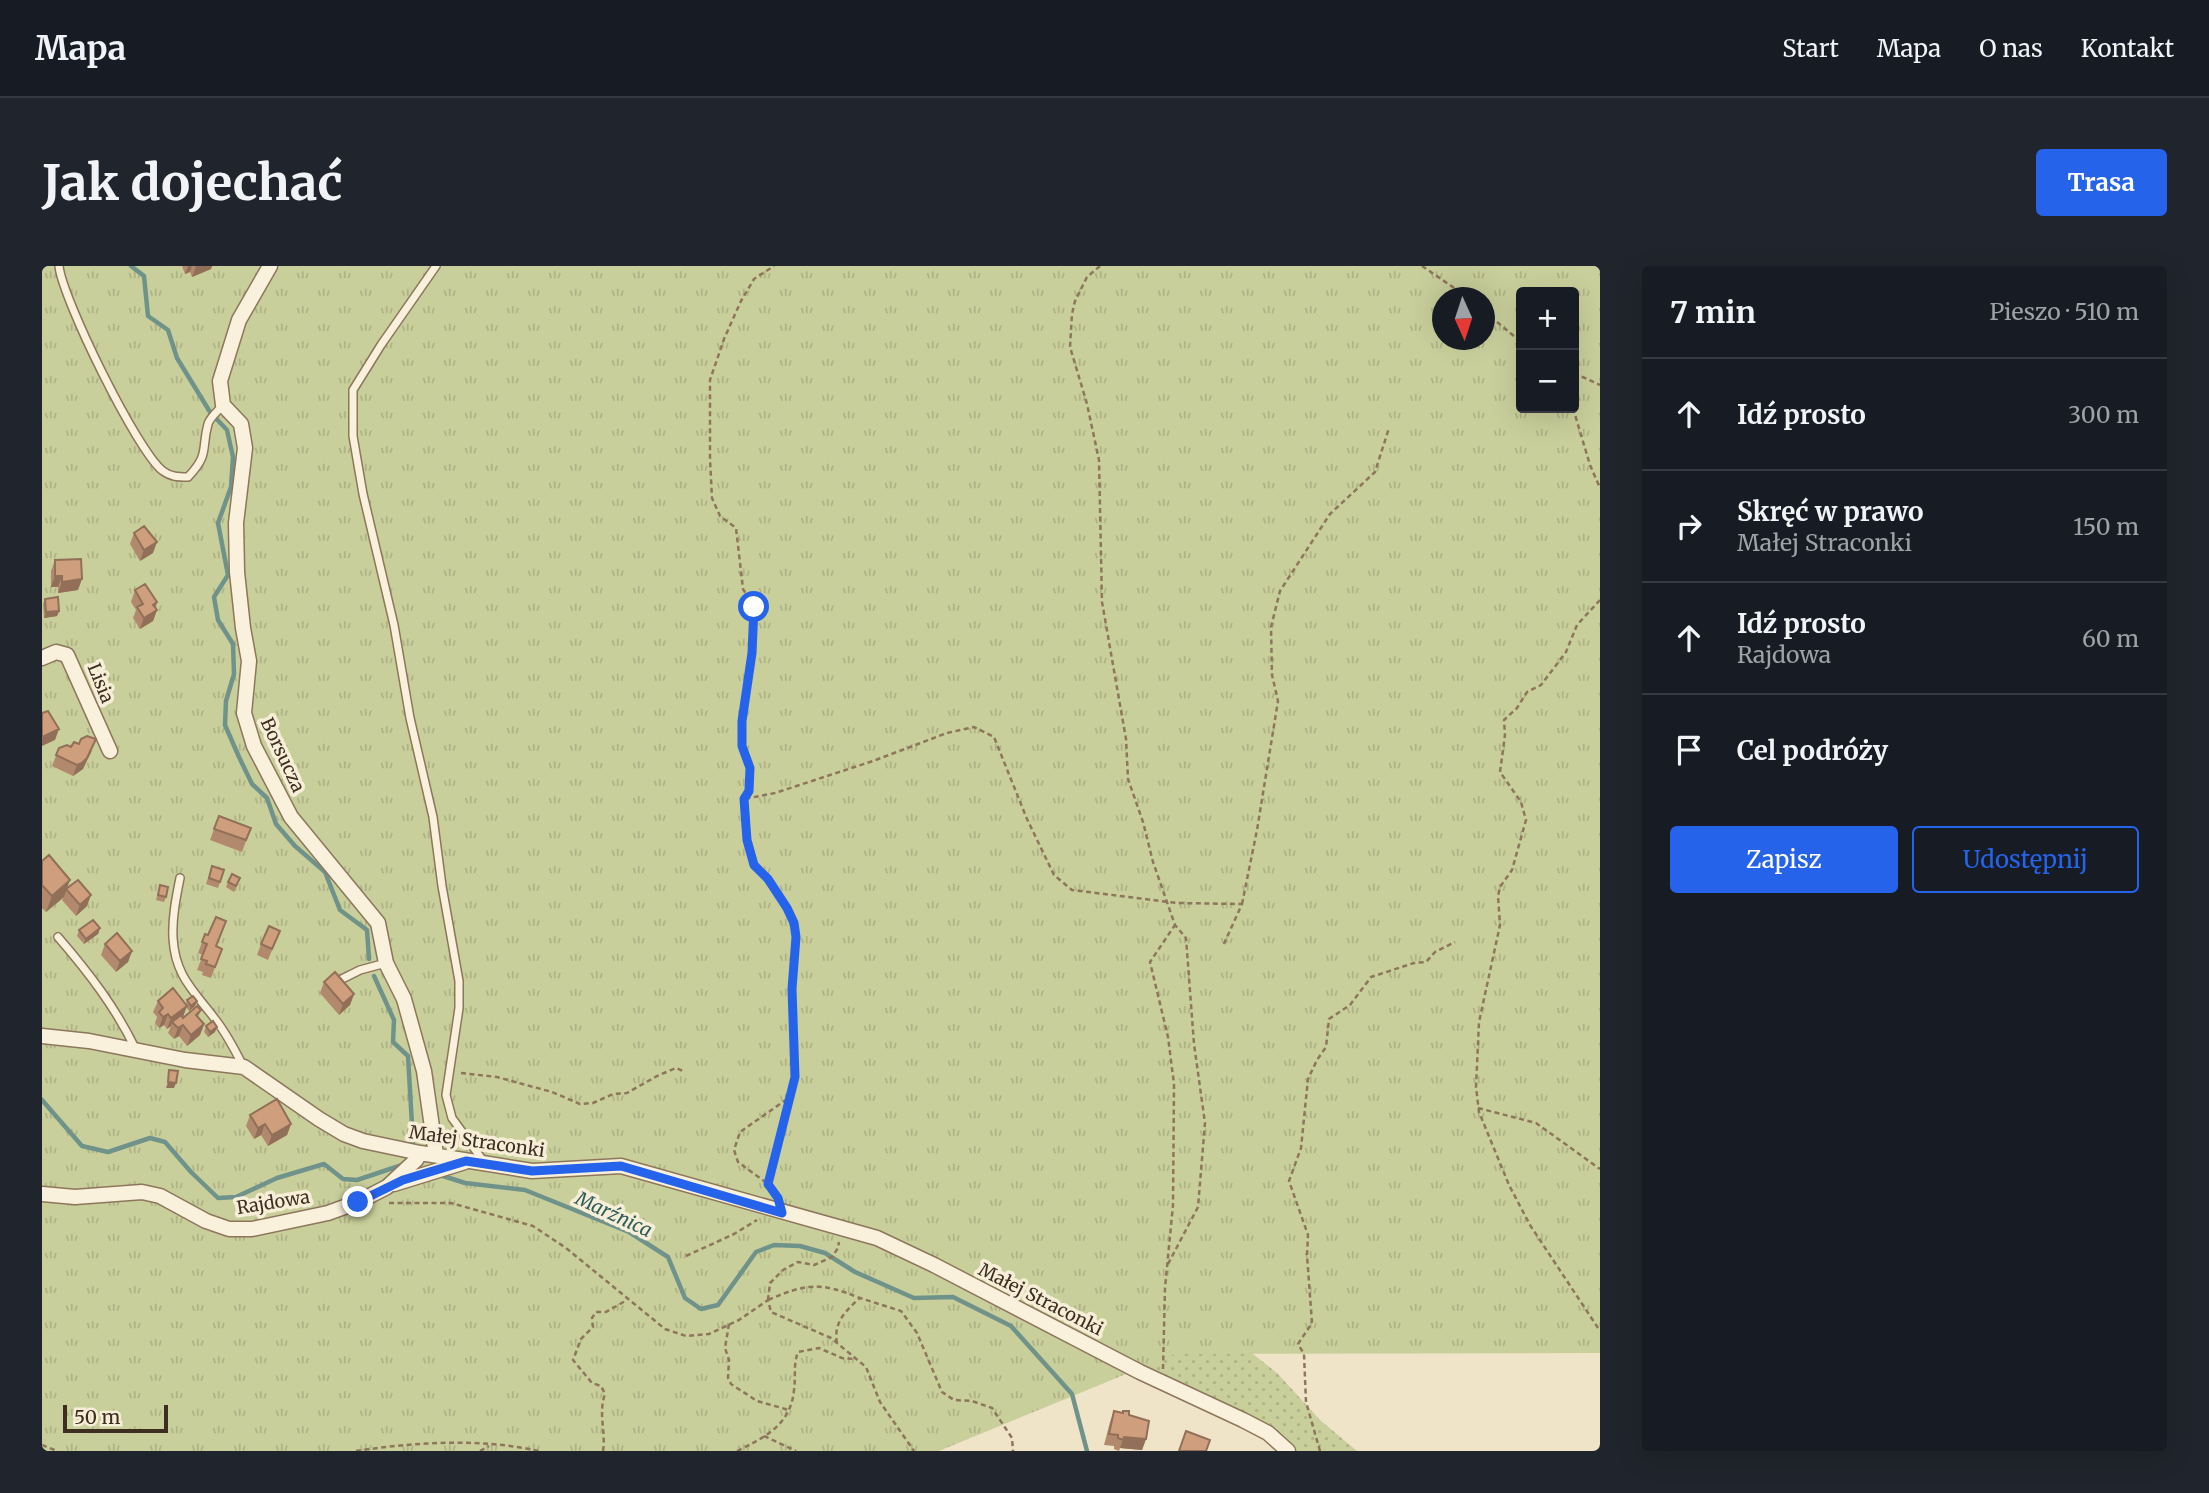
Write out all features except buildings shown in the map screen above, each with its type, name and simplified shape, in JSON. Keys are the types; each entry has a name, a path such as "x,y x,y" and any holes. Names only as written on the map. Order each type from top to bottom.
{"street":[{"path":"220,408 220,381 239,320 270,266"},
{"name":"Borsucza","path":"220,408 241,424 245,448 236,523 237,572 248,661 244,713 247,724 254,746 291,817 377,923 386,963 404,999 424,1071 436,1155"},
{"name":"Lisia","path":"42,658 56,652 67,655 110,751"},
{"name":"Małej Straconki","path":"42,1036 89,1041 185,1060 244,1067 344,1134 418,1157 436,1155 532,1171 621,1166 777,1212 842,1228 901,1248 1166,1385 1268,1433 1288,1451"},
{"name":"Rajdowa","path":"391,1183 418,1157"},
{"name":"Rajdowa","path":"42,1194 75,1196 142,1192 160,1196 229,1229 252,1229 328,1213 391,1183 466,1161"}],"lane":[{"path":"59,266 60,279 73,311 121,408 161,470 174,477 188,477 200,464 206,449 209,421 220,408"},
{"path":"436,266 353,390 353,436 363,494 394,625 410,718 433,817 459,981 459,1008 446,1095 452,1118 486,1165"},
{"path":"180,878 173,915 173,939 181,972 193,995 225,1033 244,1067"},
{"path":"58,937 114,1009 136,1051"},
{"path":"340,981 360,970 386,963"}],"path":[{"path":"768,1184 795,1077 792,989 796,937 794,923 787,908 768,879 754,865 747,840 744,799 749,791 750,768 742,746 742,721 752,653 754,607 743,589 736,528 720,516 712,498 710,380 724,339 747,290 754,279 774,266"},
{"path":"1100,266 1087,277 1075,301 1070,347 1087,404 1099,460 1102,603 1126,739 1128,779 1175,925 1186,938 1194,1044 1205,1124 1198,1207 1168,1264"},
{"path":"1422,266 1453,287"},
{"path":"1495,320 1516,338"},
{"path":"1579,375 1600,385"},
{"path":"1574,413 1600,488"},
{"path":"1223,946 1242,904 1278,701 1272,675 1271,627 1280,591 1330,514 1375,472 1390,428"},
{"path":"1600,600 1577,625 1566,652 1541,685 1527,692 1517,708 1504,720 1505,735 1500,772 1521,802 1525,820 1513,870 1500,887 1498,897 1500,925 1479,1022 1476,1087 1478,1108 1509,1185 1530,1225 1600,1331"},
{"path":"744,799 775,793 836,774 947,733 974,727 994,737 1027,819 1054,875 1072,890 1167,902 1242,904"},
{"path":"1166,1385 1163,1373 1164,1288 1172,1205 1174,1084 1168,1037 1150,962 1175,925"},
{"path":"1320,1451 1306,1402 1304,1354 1297,1344 1312,1323 1308,1235 1289,1181 1301,1148 1308,1079 1326,1047 1329,1019 1349,1005 1371,977 1414,963 1426,962 1435,952 1455,942"},
{"path":"451,1072 497,1077 552,1092 580,1104 613,1094 627,1094 676,1068 685,1072"},
{"path":"686,1256 777,1212 778,1198 768,1184 738,1162 734,1150 740,1132 790,1097"},
{"path":"1478,1108 1536,1123 1600,1169"},
{"path":"383,1203 451,1203 533,1226 566,1248 665,1329 686,1336 709,1334 768,1300 805,1286 822,1286 901,1311 916,1334 942,1392 954,1401 972,1401 992,1408 1012,1438 1013,1451"},
{"path":"842,1228 838,1248 832,1257 814,1265 798,1262 783,1270 770,1283 768,1300 771,1312 831,1338 866,1367 880,1402 914,1451"},
{"path":"837,1343 836,1336 846,1310 860,1298"},
{"path":"603,1451 605,1439 601,1404 605,1394 601,1386 592,1383 573,1360 582,1339 593,1327 592,1318 596,1312 606,1312 628,1300"},
{"path":"729,1324 725,1348 731,1384 757,1401 789,1410"},
{"path":"737,1451 781,1424 789,1410 795,1386 793,1364 798,1352 819,1348 857,1360"},
{"path":"764,1436 796,1451"},
{"path":"356,1451 410,1443 510,1444 539,1451"},
{"path":"480,1451 492,1444"},
{"path":"42,1445 57,1451"}],"green space":[{"path":"42,266 1600,266 1600,1353 1175,1354 939,1451 42,1451"},
{"path":"1197,1310 1277,1373 1320,1420 1357,1451 1294,1451 1131,1357"}],"waterway":[{"path":"131,266 144,276 148,316 168,330 177,358 210,412 227,430 233,457 231,487 218,523 228,575 214,597 218,620 233,644 234,674 226,701 225,725 252,784 267,798 276,824 295,846 325,872 340,910 367,930 369,959"},
{"path":"374,976 394,1020 393,1042 408,1056 413,1142 411,1149"},
{"name":"Marźnica","path":"42,1100 82,1146 108,1152 150,1138 165,1142 218,1198 236,1197 277,1178 324,1164 343,1179 357,1180 405,1164"},
{"name":"Marźnica","path":"440,1175 465,1183 525,1190 629,1232 668,1257 685,1298 701,1309 718,1305 756,1252 774,1245 800,1246 825,1253 855,1272 914,1298 953,1297 1011,1326 1072,1394 1087,1451"}],"route":[{"path":"358,1202 403,1180 457,1166 466,1161 532,1171 621,1166 782,1213 778,1198 768,1184 795,1077 792,989 796,937 794,923 787,908 768,879 754,865 747,840 744,799 749,791 750,768 742,746 742,721 749,682 754,607"}]}
